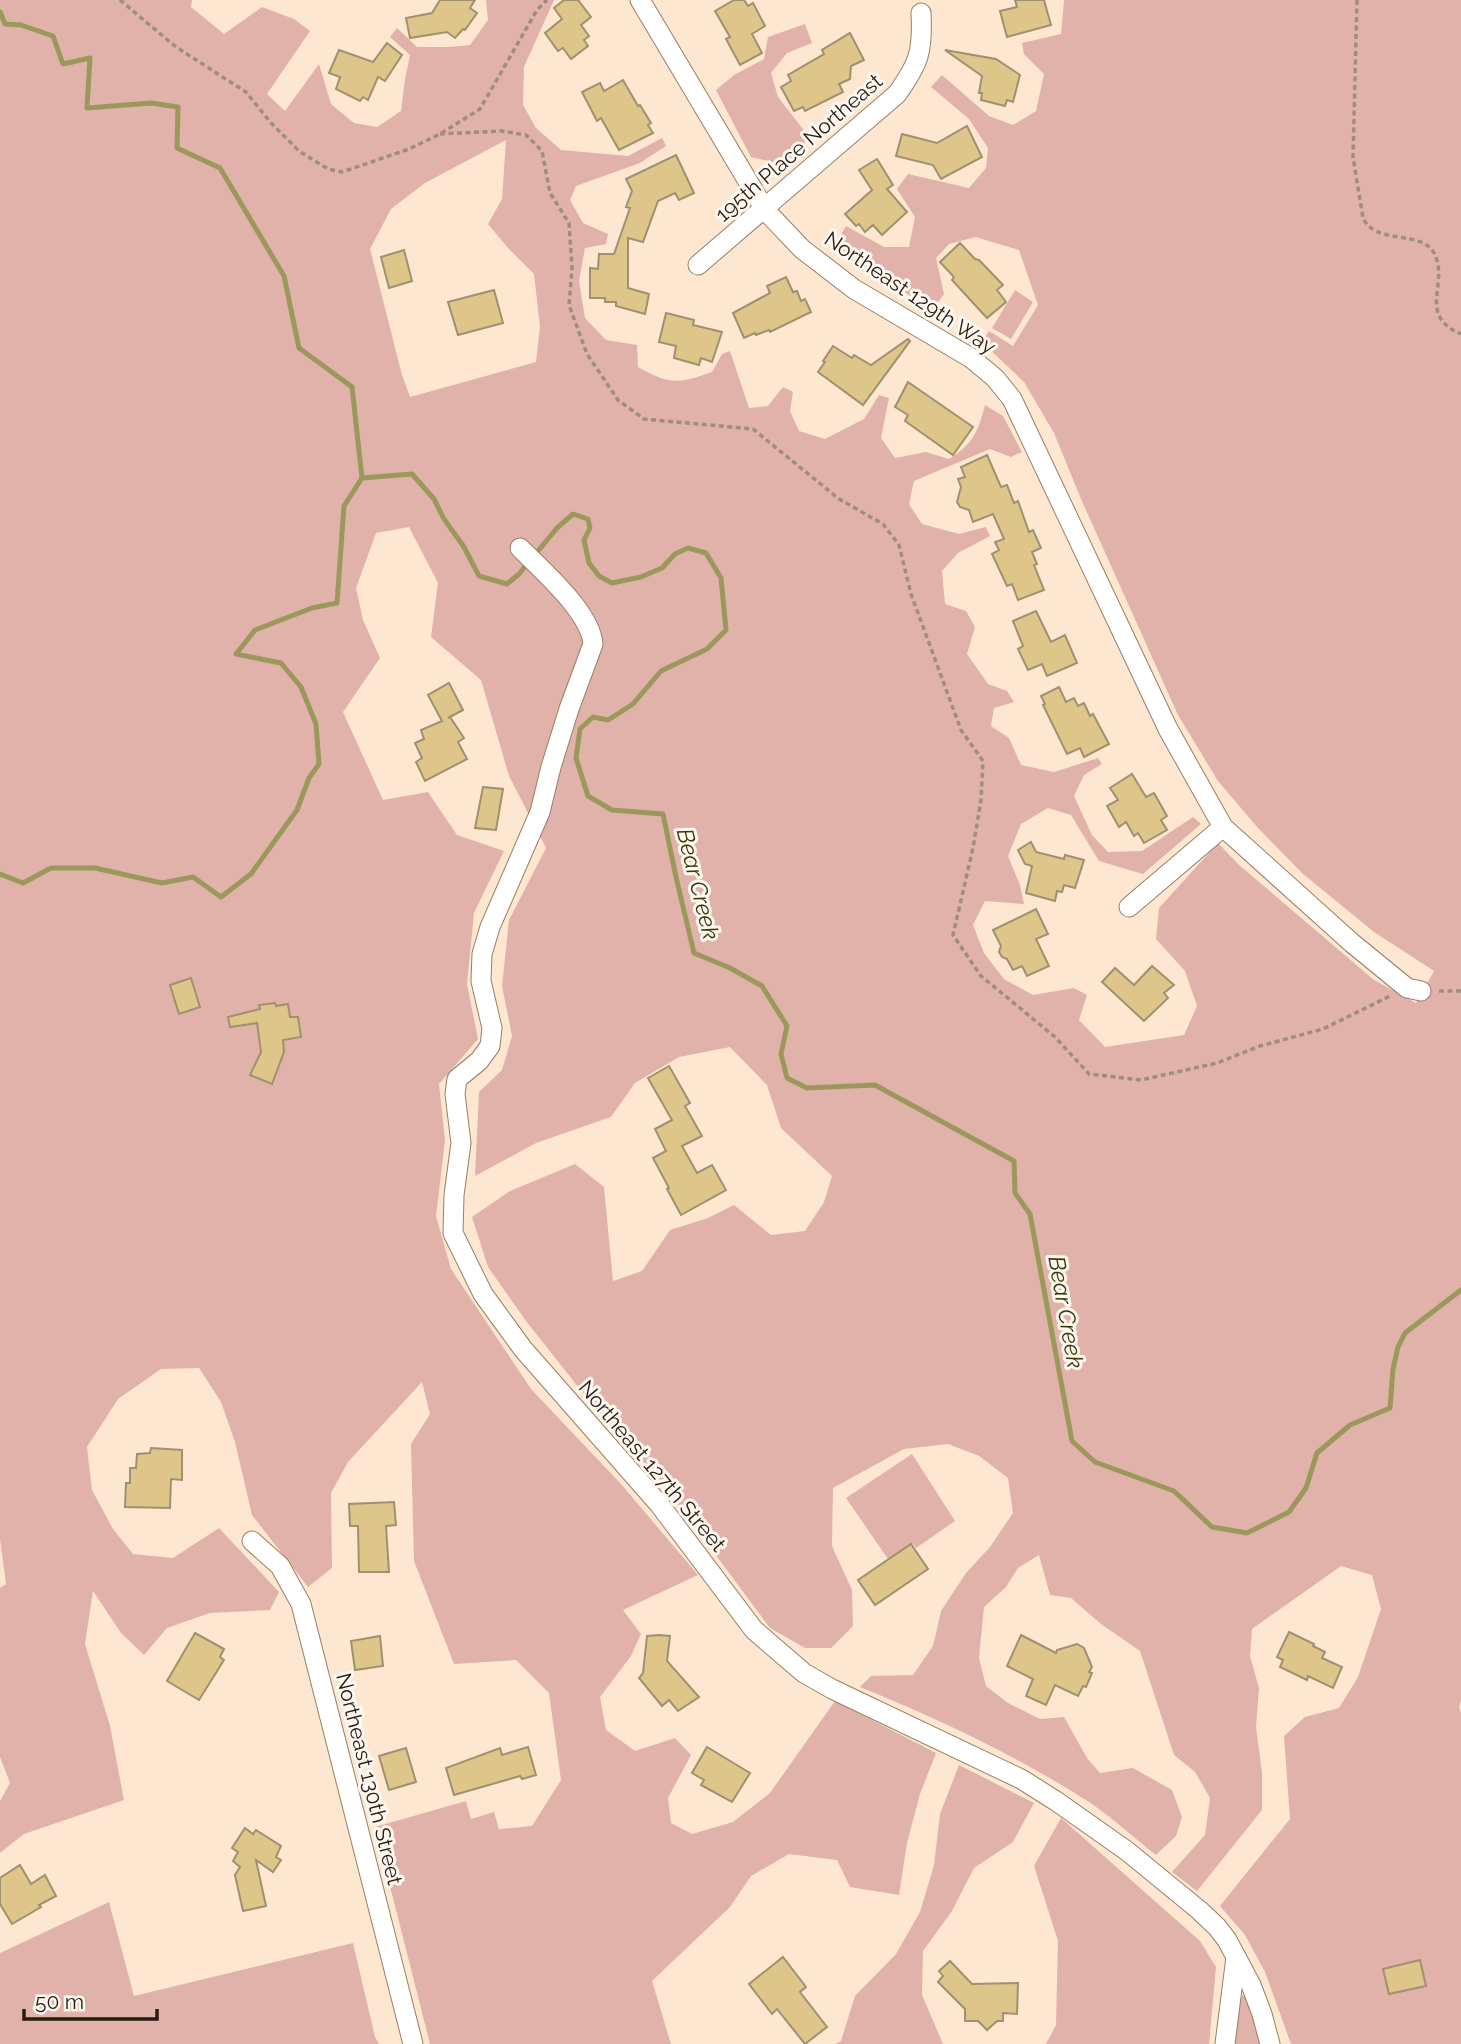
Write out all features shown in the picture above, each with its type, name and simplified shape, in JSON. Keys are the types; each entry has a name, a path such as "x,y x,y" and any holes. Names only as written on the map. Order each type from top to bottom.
{"street":[{"name":"Northeast 129th Way","path":"640,0 765,210 802,249 854,289 971,358 995,378 1012,399 1168,729 1223,827 1342,934 1414,989"},
{"name":"195th Place Northeast","path":"698,265 897,94 913,71 922,41 921,13"},
{"name":"Northeast 127th Street","path":"520,548 588,624 593,644 569,709 540,812 490,927 482,954 481,981 492,1028 490,1046 479,1060 457,1079 455,1094 461,1143 454,1195 453,1233 483,1294 523,1349 659,1504 754,1630 804,1673 1021,1779 1127,1851 1199,1910 1227,1940 1251,1984 1270,2044"},
{"path":"1129,907 1223,827"},
{"name":"Northeast 130th Street","path":"252,1541 280,1566 300,1604 413,2044"},
{"path":"1225,2044 1236,1957"}],"path":[{"path":"120,0 176,47 246,92 271,123 299,151 328,169 342,172 409,149 440,134 480,109 537,10 547,0"},
{"path":"1357,0 1353,157 1363,218 1366,225 1374,231 1419,242 1432,248 1436,256 1438,315 1451,330 1461,334"},
{"path":"440,134 502,131 526,135 542,150 550,193 569,223 572,268 569,305 587,354 618,400 644,419 753,429 839,499 883,524 899,545 911,594 961,730 983,761 981,800 973,848 953,935 981,976 1055,1037 1089,1074 1141,1080 1217,1063 1260,1046 1323,1029 1414,989 1461,991"}],"shaded area":[{"path":"0,0 192,0 191,7 224,34 262,7 294,19 310,31 267,94 285,111 319,64 331,104 354,123 377,127 401,111 410,55 390,37 397,28 417,47 470,45 488,20 486,0 554,0 524,67 523,105 536,128 561,150 628,156 662,138 666,146 640,163 576,186 570,200 583,223 608,234 606,244 585,248 579,281 585,318 606,340 637,345 638,367 674,381 712,372 722,354 730,351 749,408 768,406 783,387 793,392 790,411 799,431 825,439 864,419 879,395 889,398 881,438 895,458 926,452 949,459 964,448 973,436 985,405 1003,416 1022,452 1011,457 990,449 914,481 909,504 922,524 959,534 986,527 990,536 958,553 942,571 945,604 966,611 975,627 967,654 988,684 1007,691 1014,702 994,708 991,726 1009,738 1021,765 1054,772 1098,758 1102,764 1084,775 1074,796 1092,835 1108,852 1142,851 1193,817 1201,824 1143,874 1099,861 1071,815 1048,808 1021,824 1008,856 1020,885 1024,904 985,901 973,925 984,953 1004,979 1033,995 1074,988 1087,995 1079,1020 1105,1047 1184,1035 1197,1006 1185,971 1156,939 1159,908 1218,843 1238,864 1374,980 1416,1003 1434,971 1374,932 1303,874 1258,828 1218,781 1178,715 1054,433 1024,382 982,342 989,331 1013,346 1038,305 1019,250 976,237 949,244 936,258 944,294 933,309 832,250 846,226 884,247 909,247 915,217 897,189 908,174 969,188 986,168 988,148 969,119 931,87 942,75 989,116 1013,125 1036,111 1044,74 1024,54 1022,43 1061,34 1064,0 1461,0 1461,2044 1291,2044 1265,1972 1245,1935 1220,1906 1290,1819 1284,1736 1305,1717 1339,1708 1358,1677 1381,1609 1372,1575 1341,1566 1252,1629 1250,1656 1259,1688 1256,1727 1262,1773 1262,1810 1197,1891 1172,1872 1205,1835 1210,1798 1195,1772 1174,1755 1140,1651 1101,1624 1071,1598 1050,1595 1039,1555 1018,1568 1006,1587 984,1607 979,1658 986,1686 1008,1703 1040,1719 1064,1717 1087,1758 1100,1773 1133,1768 1172,1790 1182,1817 1176,1836 1156,1855 1098,1808 1034,1769 948,1725 860,1687 871,1676 913,1675 933,1646 941,1611 966,1573 990,1547 1013,1513 1008,1478 979,1456 948,1444 904,1449 833,1488 832,1546 852,1590 853,1626 831,1648 805,1648 770,1628 660,1480 602,1417 526,1321 488,1267 472,1217 510,1191 575,1164 604,1187 613,1281 642,1271 670,1230 708,1218 734,1205 771,1235 805,1231 824,1202 832,1176 781,1128 767,1085 730,1047 679,1057 635,1083 611,1117 536,1143 475,1176 479,1092 502,1070 512,1036 502,986 509,920 546,848 509,776 481,680 431,637 438,583 409,527 376,533 356,588 363,620 380,658 343,712 383,800 428,792 457,835 504,851 474,913 467,984 478,1039 439,1084 445,1140 436,1216 451,1269 531,1389 621,1484 698,1575 623,1610 641,1634 631,1656 600,1697 606,1730 635,1751 675,1738 691,1755 668,1798 671,1823 692,1834 733,1822 770,1793 835,1701 936,1753 920,1794 907,1843 899,1895 850,1887 837,1860 789,1854 751,1876 730,1907 652,1981 671,2044 430,2044 375,1827 466,1801 471,1819 494,1812 499,1829 532,1826 561,1780 549,1693 516,1660 454,1664 414,1561 411,1444 430,1414 422,1382 348,1462 331,1493 332,1568 308,1587 252,1515 235,1442 221,1402 199,1368 161,1369 118,1399 87,1447 92,1490 113,1529 133,1554 173,1558 219,1528 279,1592 270,1610 210,1613 167,1628 144,1655 121,1633 93,1591 85,1644 110,1726 124,1800 24,1834 0,1853 0,1801 10,1783 0,1757 0,1588 6,1584 0,1539","holes":["506,140 502,199 488,224 534,274 540,327 536,362 410,397 370,249 391,209 425,183"]},
{"path":"805,24 812,43 787,53 771,73 778,97 806,133 803,153 777,163 751,157 716,90 734,75 764,59 768,37"},
{"path":"1015,290 1033,302 1011,339 992,328"},
{"path":"912,1454 955,1521 916,1548 912,1543 888,1559 846,1498"},
{"path":"959,1765 1034,1803 1013,1842 974,1868 952,1911 923,1951 922,1995 943,2044 835,2044 841,2041 855,1996 896,1954 920,1912 934,1865 940,1814"},
{"path":"1061,1818 1200,1941 1216,1967 1209,2044 1046,2044 1056,2025 1058,1941 1034,1866"},
{"path":"109,1902 134,1996 353,1943 375,2037 379,2044 0,2044 0,1953"},
{"path":"1243,1995 1249,2000 1262,2044 1233,2044 1236,2003"}],"building":[{"path":"440,0 475,0 470,8 477,13 465,30 455,38 447,32 410,38 406,18 432,13"},
{"path":"564,0 578,0 591,17 581,25 589,36 584,40 588,46 571,59 563,48 558,51 545,33 562,19 554,8"},
{"path":"734,0 744,0 748,6 753,3 765,26 752,34 762,53 740,65 726,39 730,37 715,11"},
{"path":"1015,0 1044,0 1051,25 1007,37 1000,11 1017,7"},
{"path":"850,33 864,60 851,66 850,79 839,84 843,92 805,111 803,107 794,111 781,87 791,81 788,75 824,54 822,50"},
{"path":"387,43 402,55 385,81 378,77 368,100 363,97 360,101 336,89 340,77 329,73 339,50 373,62"},
{"path":"945,50 996,59 1020,75 1013,102 1007,100 1005,106 981,100 982,93 979,93 982,76"},
{"path":"623,80 651,123 648,125 653,133 619,150 601,118 597,121 582,92 600,83 604,91"},
{"path":"967,126 982,157 941,179 933,165 896,156 902,134 937,143"},
{"path":"676,155 694,193 679,200 675,193 658,201 643,242 628,238 628,288 649,294 645,314 616,306 616,302 605,302 605,298 590,298 590,268 598,269 599,254 614,254 630,208 626,207 632,191 626,179"},
{"path":"877,159 893,185 887,189 907,212 882,235 873,225 865,232 845,214 872,190 859,170"},
{"path":"960,243 1003,285 997,290 1006,302 987,318 952,280 954,277 940,262"},
{"path":"404,250 412,281 389,288 381,257"},
{"path":"786,277 793,292 797,291 801,301 805,299 811,312 770,332 755,333 744,338 733,313 770,293 767,286"},
{"path":"494,290 503,323 458,335 448,302"},
{"path":"666,313 694,320 693,325 722,332 712,362 701,358 699,365 674,358 676,346 659,342"},
{"path":"908,339 910,341 863,405 818,372 833,346 852,358 854,355 871,365"},
{"path":"908,382 973,427 953,455 905,421 908,415 895,407"},
{"path":"987,455 1001,487 1007,485 1014,503 1018,501 1029,532 1033,530 1041,548 1032,552 1044,590 1018,600 1012,584 1007,586 992,554 999,550 995,542 1004,539 993,514 973,522 969,510 960,507 957,502 961,487 958,479 965,477 961,467"},
{"path":"1036,611 1051,642 1065,635 1077,663 1047,676 1042,664 1028,670 1018,649 1023,646 1013,621"},
{"path":"449,683 463,710 448,718 450,717 464,738 458,742 467,759 425,781 416,762 422,758 415,743 424,739 421,730 442,721 428,695"},
{"path":"1059,687 1066,702 1074,698 1078,706 1084,703 1109,744 1084,757 1080,748 1067,754 1041,696"},
{"path":"1132,774 1146,797 1154,793 1167,816 1161,820 1167,830 1144,843 1138,833 1134,836 1126,822 1119,827 1107,806 1118,800 1110,788"},
{"path":"483,787 503,789 496,830 475,828"},
{"path":"1031,842 1036,852 1064,859 1065,855 1084,860 1075,888 1064,885 1062,892 1057,891 1055,901 1026,893 1032,866 1025,864 1018,850"},
{"path":"1036,909 1048,934 1036,939 1049,966 1027,976 1022,966 1013,970 1007,959 1002,957 999,952 1001,946 993,930"},
{"path":"1152,966 1174,985 1164,993 1168,998 1144,1021 1102,982 1115,968 1134,985"},
{"path":"191,978 200,1007 179,1014 170,985"},
{"path":"275,1003 276,1006 288,1004 290,1017 298,1017 301,1037 283,1040 284,1052 272,1084 250,1075 261,1052 257,1023 230,1027 228,1017 260,1009 259,1005"},
{"path":"669,1066 690,1103 685,1106 702,1136 682,1146 697,1173 712,1165 726,1190 681,1215 653,1158 666,1151 655,1129 672,1120 648,1078"},
{"path":"151,1448 182,1450 182,1480 171,1479 170,1508 125,1507 130,1468 136,1468 137,1454 150,1453"},
{"path":"394,1502 396,1525 386,1526 389,1572 359,1572 358,1526 350,1526 349,1504"},
{"path":"911,1544 928,1569 875,1605 858,1580"},
{"path":"1289,1632 1314,1644 1313,1646 1325,1652 1322,1658 1342,1667 1333,1688 1308,1676 1307,1680 1280,1667 1283,1660 1277,1657"},
{"path":"195,1633 224,1649 220,1657 224,1660 199,1700 167,1681"},
{"path":"1021,1635 1056,1653 1057,1650 1077,1644 1084,1648 1092,1667 1089,1672 1092,1673 1086,1687 1083,1686 1078,1696 1055,1685 1046,1705 1026,1696 1033,1679 1007,1666"},
{"path":"380,1636 383,1666 355,1670 351,1641"},
{"path":"647,1636 670,1636 667,1661 699,1697 678,1711 669,1700 662,1706 639,1678 643,1673"},
{"path":"528,1747 536,1775 522,1779 520,1776 454,1795 446,1768 500,1748 502,1755"},
{"path":"707,1747 750,1773 732,1802 701,1785 704,1780 692,1773"},
{"path":"406,1748 416,1782 389,1790 379,1756"},
{"path":"245,1828 253,1834 256,1830 281,1846 276,1857 281,1860 273,1872 256,1860 266,1906 243,1911 235,1875 240,1867 233,1861 238,1852 232,1848"},
{"path":"20,1865 31,1884 45,1875 56,1896 12,1924 0,1904 0,1878"},
{"path":"783,1957 806,1987 800,1992 827,2027 805,2044 777,2009 772,2014 749,1984"},
{"path":"1420,1960 1426,1986 1389,1994 1383,1969"},
{"path":"950,1961 972,1984 1018,1983 1017,2014 1003,2013 1003,2021 997,2021 987,2030 978,2021 965,2021 965,2009 938,1982 943,1976 939,1971"}],"waterway":[{"path":"0,12 5,24 21,25 53,36 63,64 90,58 87,108 151,103 178,107 177,148 220,168 284,276 299,348 352,387 362,478"},
{"name":"Bear Creek","path":"0,874 23,883 51,868 95,868 162,883 193,877 221,897 251,874 297,810 309,778 319,764 316,724 301,687 281,663 236,654 255,630 312,608 337,603 344,506 362,478 412,474 434,499 479,576 507,584 528,563"},
{"name":"Bear Creek","path":"534,556 557,528 573,514 588,519 590,528 584,540 589,563 599,576 612,583 641,577 662,568 675,554 688,548 706,553 721,578 726,630 707,649 661,671 633,704 608,720 593,717 580,729 576,758 588,796 612,810 663,814 694,953 730,968 762,986 787,1026 781,1054 787,1078 807,1088 875,1085 1014,1161 1015,1193 1030,1214 1072,1441 1095,1462 1174,1491 1212,1527 1247,1533 1289,1512 1306,1488 1317,1453 1350,1425 1390,1408 1393,1369 1398,1347 1405,1333 1461,1290"}]}
